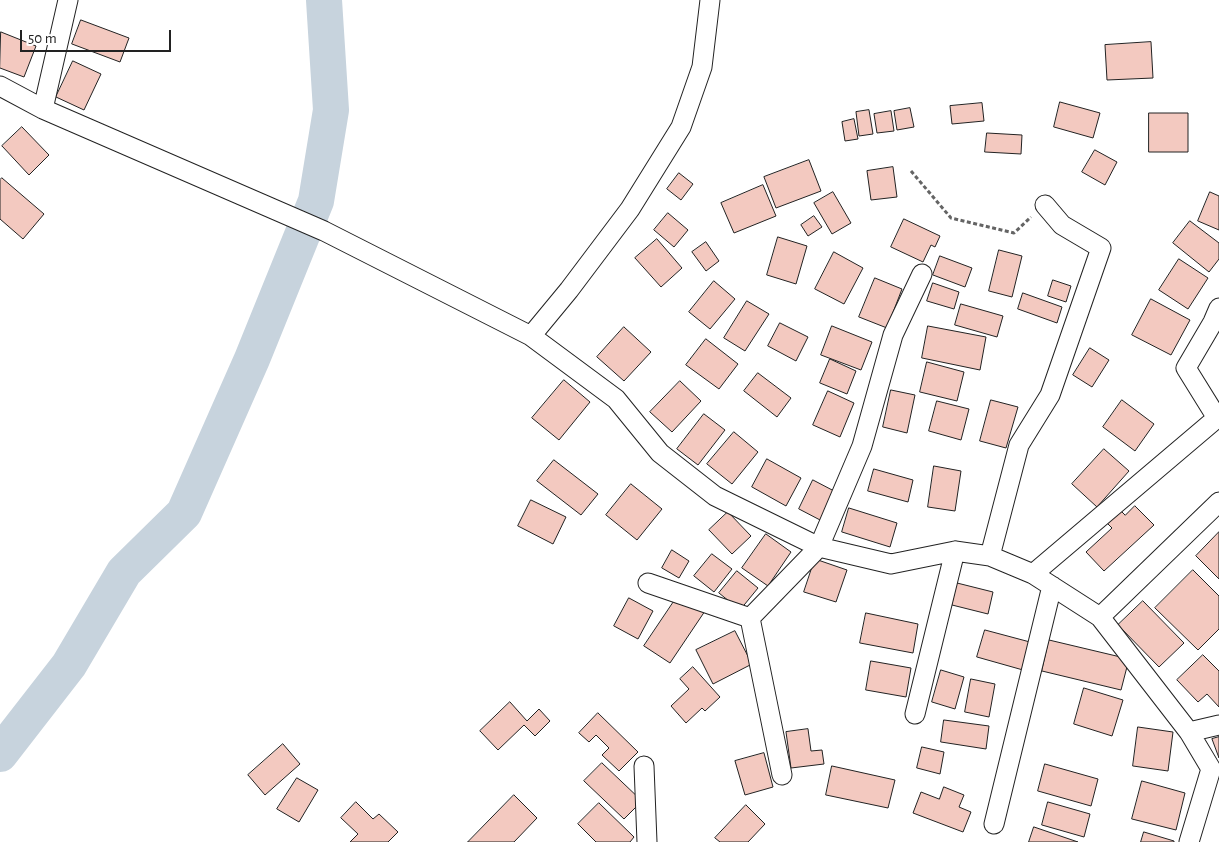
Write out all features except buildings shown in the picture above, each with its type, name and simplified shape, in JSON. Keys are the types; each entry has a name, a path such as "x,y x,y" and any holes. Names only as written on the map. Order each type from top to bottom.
{"street":[{"path":"44,109 68,0"},
{"path":"531,336 569,290 630,209 681,127 702,67 710,0"},
{"path":"0,86 44,109 324,231 531,336 616,399 660,453 715,496 819,547 891,564 955,551 990,556 1033,574 1100,616 1189,732 1211,769 1189,842"},
{"path":"990,556 1019,444 1050,395 1100,248 1062,225 1045,205"},
{"path":"750,618 819,547 862,446 894,335 922,274"},
{"path":"1033,574 1217,418 1186,368 1219,308"},
{"path":"1100,616 1219,502"},
{"path":"915,714 955,551"},
{"path":"648,583 750,618"},
{"path":"994,824 1052,586"},
{"path":"750,618 782,775"},
{"path":"1189,732 1219,724"},
{"path":"644,766 647,842"}],"path":[{"path":"911,171 951,218 1014,233 1045,205"}],"waterway":[{"path":"0,754 69,665 124,572 184,513 252,359 316,201 331,110 324,0"}]}
